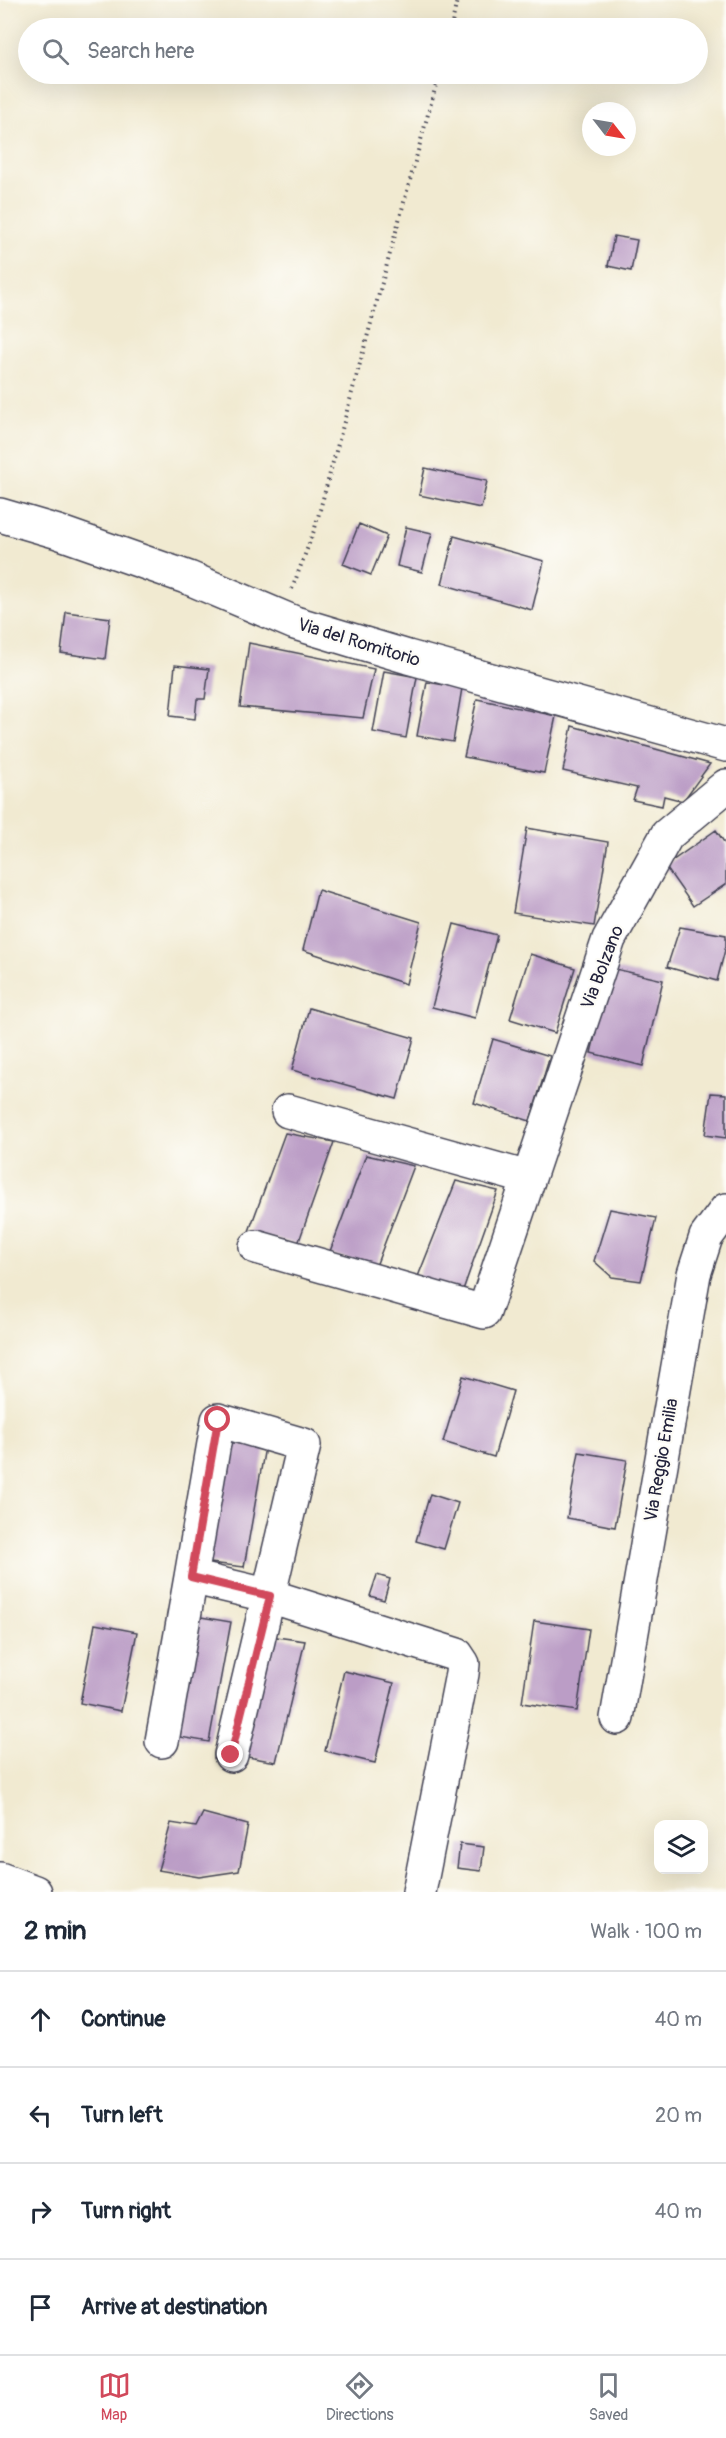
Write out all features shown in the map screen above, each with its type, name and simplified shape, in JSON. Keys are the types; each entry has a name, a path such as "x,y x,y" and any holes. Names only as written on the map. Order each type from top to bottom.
{"street":[{"name":"Via del Romitorio","path":"0,515 58,532 189,578 284,618 408,657 726,745"},
{"name":"Via Bolzano","path":"255,1247 484,1312 609,939 667,834 726,786"},
{"path":"288,1111 528,1178"},
{"name":"Via Reggio Emilia","path":"617,1718 694,1274 706,1237 726,1210"},
{"path":"162,1742 218,1420 304,1445 231,1755"},
{"path":"191,1577 270,1596 449,1651 461,1659 462,1674 419,1892"},
{"path":"0,1879 35,1892"}],"path":[{"path":"453,18 457,0"},
{"path":"284,618 292,586 315,528 436,84"}],"building":[{"path":"614,236 637,240 631,271 608,266"},
{"path":"425,468 487,481 481,508 419,495"},
{"path":"359,524 387,536 371,575 343,564"},
{"path":"406,527 432,533 422,572 397,566"},
{"path":"454,536 544,561 532,610 442,584"},
{"path":"66,612 110,618 105,659 61,653"},
{"path":"249,643 374,669 363,718 240,707"},
{"path":"175,665 209,669 205,699 197,699 195,719 170,716"},
{"path":"384,671 417,677 406,738 373,732"},
{"path":"427,682 462,688 453,742 417,736"},
{"path":"477,699 556,716 544,773 464,757"},
{"path":"572,726 710,764 683,801 664,796 662,806 633,800 637,788 563,771"},
{"path":"527,828 608,842 594,926 513,913"},
{"path":"716,830 726,845 726,884 693,906 665,866"},
{"path":"318,890 421,922 406,984 303,950"},
{"path":"454,924 497,935 475,1018 432,1007"},
{"path":"680,927 726,935 726,946 717,981 667,967"},
{"path":"530,954 575,968 555,1033 510,1019"},
{"path":"611,968 663,980 643,1066 591,1053"},
{"path":"309,1008 414,1038 397,1099 292,1070"},
{"path":"493,1039 550,1056 530,1121 474,1103"},
{"path":"711,1093 726,1094 726,1138 705,1135"},
{"path":"285,1133 334,1142 298,1244 248,1234"},
{"path":"366,1155 414,1166 376,1266 329,1254"},
{"path":"456,1181 498,1191 463,1290 417,1279"},
{"path":"610,1209 656,1218 641,1281 612,1277 594,1261"},
{"path":"463,1376 513,1391 494,1457 443,1442"},
{"path":"225,1442 265,1447 244,1567 202,1562"},
{"path":"579,1452 627,1460 615,1527 567,1518"},
{"path":"430,1494 458,1503 444,1549 416,1541"},
{"path":"377,1575 390,1579 384,1600 370,1596"},
{"path":"195,1616 231,1622 209,1742 174,1736"},
{"path":"534,1621 589,1629 577,1711 522,1703"},
{"path":"95,1624 137,1632 121,1711 80,1703"},
{"path":"269,1636 305,1641 276,1762 242,1756"},
{"path":"344,1671 394,1683 375,1763 325,1751"},
{"path":"203,1813 248,1825 239,1871 199,1877 158,1870 171,1823 196,1827"},
{"path":"460,1844 484,1847 481,1871 457,1868"}],"route":[{"path":"218,1420 191,1577 270,1596 231,1755"}]}
